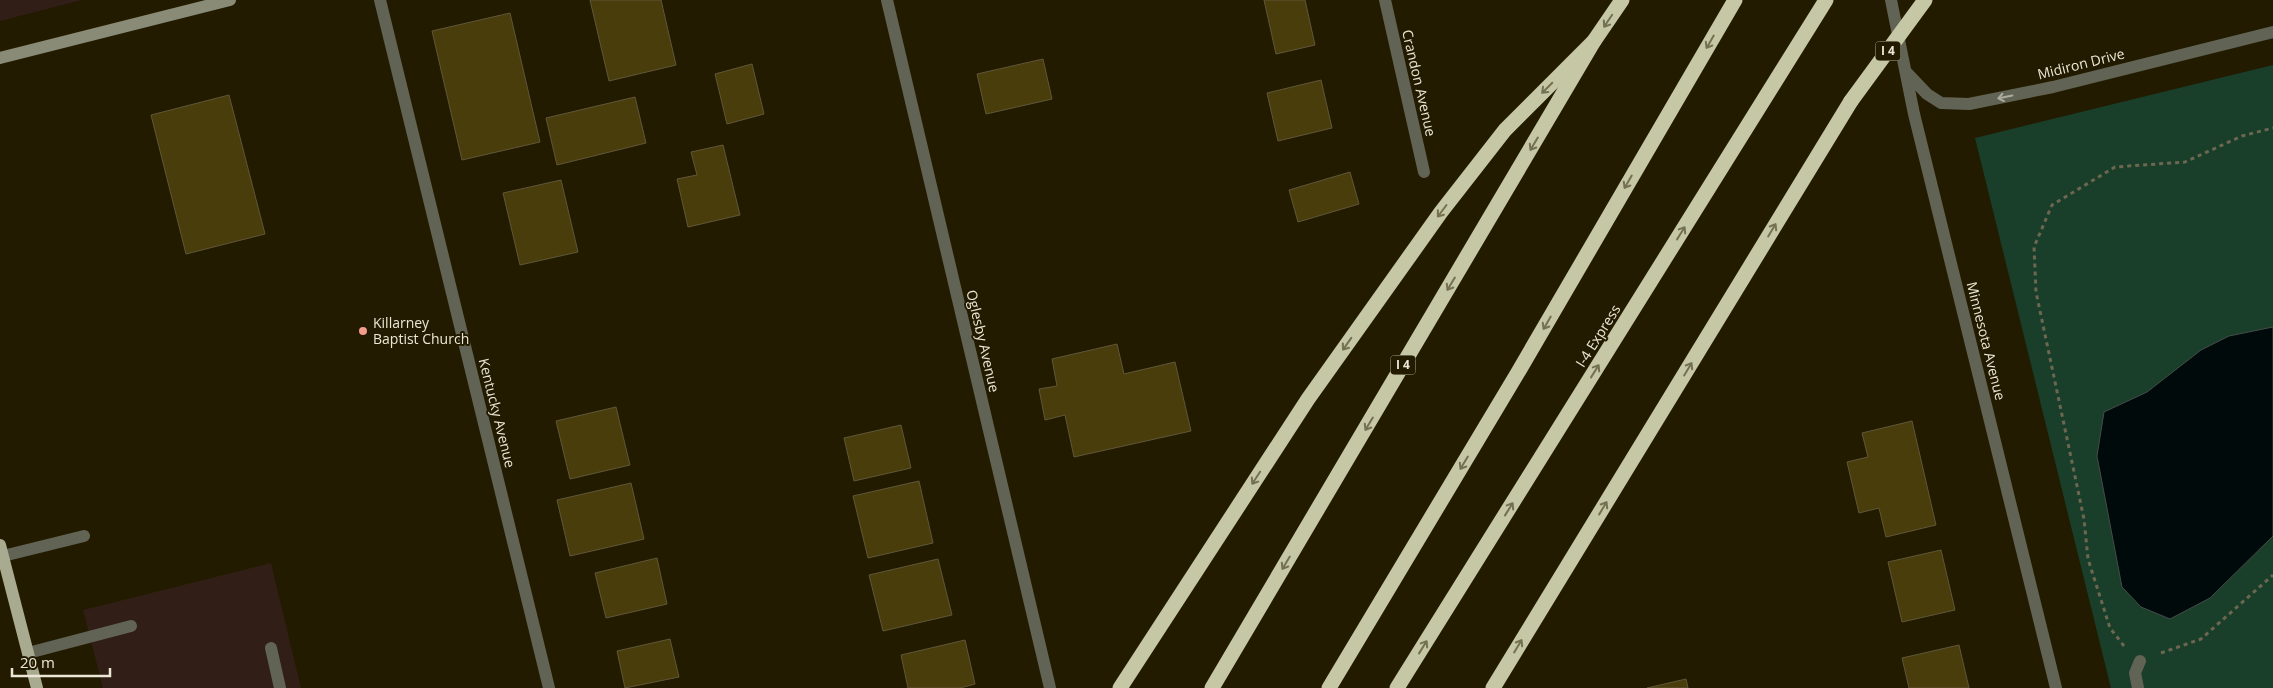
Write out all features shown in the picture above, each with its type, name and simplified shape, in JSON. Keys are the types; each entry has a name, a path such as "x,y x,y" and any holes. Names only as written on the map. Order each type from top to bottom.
{"highway":[{"name":"I 4","path":"1212,688 1594,41 1622,0"},
{"path":"1329,688 1517,374 1735,0"},
{"name":"I 4","path":"1493,688 1851,101 1925,0"},
{"name":"I-4 Express","path":"1397,688 1826,1"},
{"path":"1120,688 1308,399 1441,212 1505,130 1594,41"}],"main road":[{"path":"2,550 37,688"}],"street":[{"path":"0,58 230,0"},
{"name":"Kentucky Avenue","path":"380,0 548,688"},
{"name":"Oglesby Avenue","path":"887,0 1050,688"},
{"name":"Crandon Avenue","path":"1385,0 1424,172"},
{"name":"Minnesota Avenue","path":"1891,0 1914,114 2056,688"},
{"name":"Midiron Drive","path":"1906,72 1926,94 1941,103 1969,104 2053,87 2273,32"},
{"path":"2,550 84,536"},
{"path":"28,653 132,626"},
{"path":"271,648 280,688"},
{"path":"2138,688 2135,673 2140,661"}],"path":[{"path":"2273,128 2242,136 2186,162 2115,167 2052,205 2034,247 2036,292 2084,519 2088,559 2110,628 2140,661 2201,640 2273,575"}],"shaded area":[{"path":"0,0 82,0 0,21"},
{"path":"2273,327 2273,536 2210,598 2170,619 2141,607 2122,587 2097,456 2104,412 2147,392 2201,350 2229,336"},
{"path":"271,563 301,688 103,688 83,610"}],"green space":[{"path":"2273,65 2273,688 2111,688 1975,138"}],"building":[{"path":"590,0 661,0 676,65 609,81"},
{"path":"1264,0 1305,0 1315,45 1276,54"},
{"path":"510,13 540,142 462,160 432,31"},
{"path":"1043,59 1052,99 986,114 977,74"},
{"path":"752,64 764,114 727,124 715,74"},
{"path":"1321,80 1332,128 1278,141 1267,93"},
{"path":"229,95 265,234 186,254 151,115"},
{"path":"635,97 646,143 557,165 546,118"},
{"path":"723,145 740,215 688,227 677,179 697,175 691,152"},
{"path":"1350,172 1359,204 1298,222 1289,190"},
{"path":"561,180 578,252 520,265 503,193"},
{"path":"1117,344 1124,374 1175,362 1191,431 1074,457 1065,415 1045,420 1039,389 1057,386 1052,359"},
{"path":"616,407 630,465 570,479 556,421"},
{"path":"1912,421 1936,525 1886,537 1879,508 1859,513 1847,462 1868,457 1862,433"},
{"path":"901,425 911,468 854,481 844,438"},
{"path":"919,481 933,543 868,558 853,496"},
{"path":"631,483 644,539 570,556 557,500"},
{"path":"1941,550 1955,610 1902,622 1888,562"},
{"path":"657,558 667,604 606,618 595,573"},
{"path":"938,559 952,615 883,631 869,575"},
{"path":"670,639 679,677 625,688 617,651"},
{"path":"965,640 975,684 960,688 908,688 901,655"},
{"path":"1959,645 1969,688 1909,688 1902,658"},
{"path":"1686,679 1688,688 1647,688"}],"place":[{"name":"Killarney Baptist Church","path":"363,331"}]}
